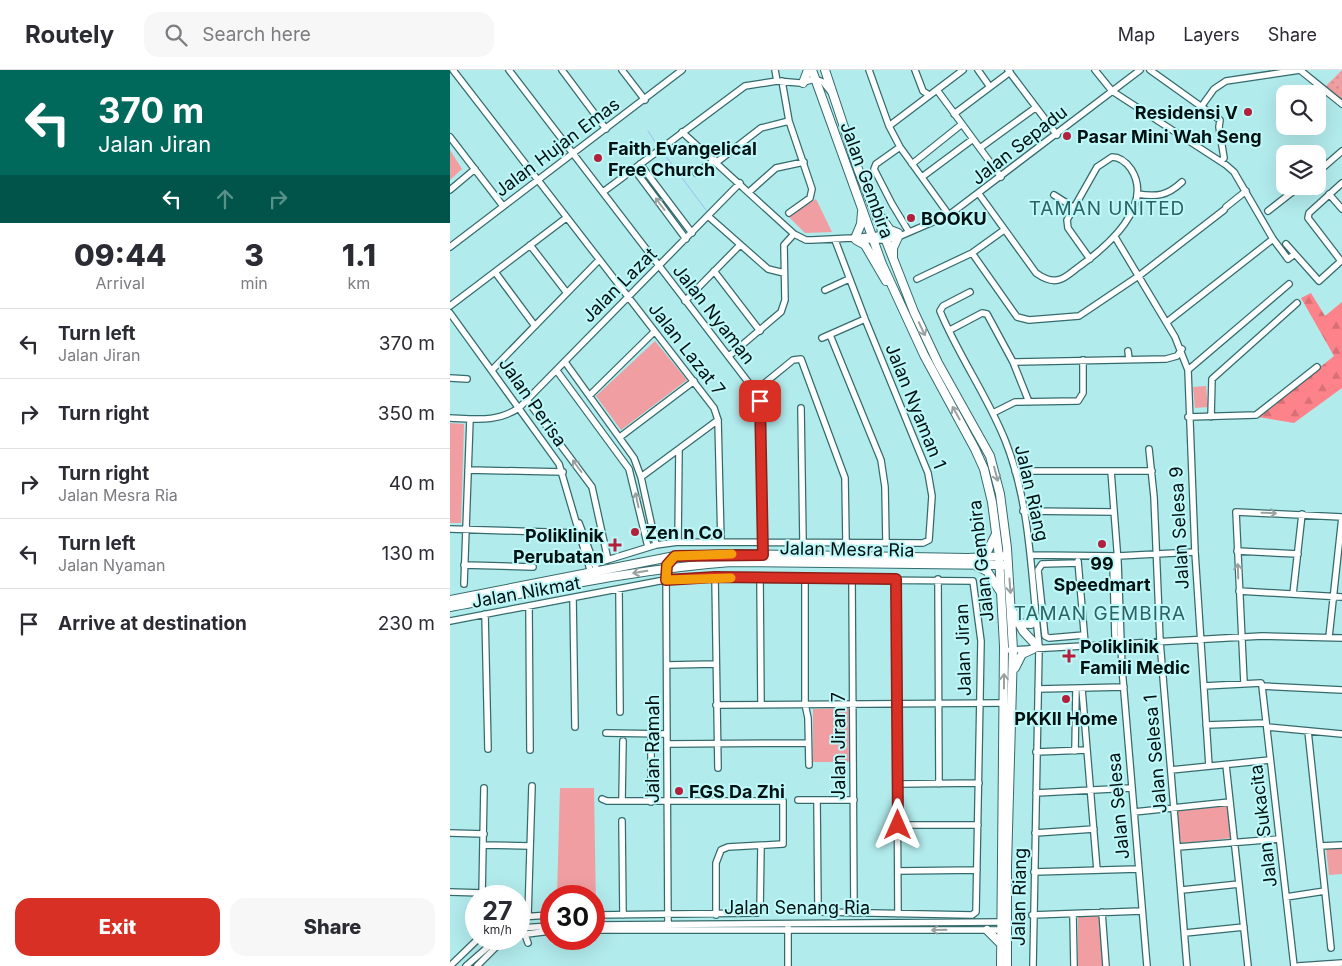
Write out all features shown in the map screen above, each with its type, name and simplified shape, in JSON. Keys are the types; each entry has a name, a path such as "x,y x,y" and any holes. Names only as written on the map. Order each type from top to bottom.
{"main road":[{"path":"801,83 808,70"},
{"name":"Jalan Gembira","path":"812,70 892,286 924,355 984,469 997,533 1008,565 1013,675 1002,966"},
{"name":"Jalan Gembira","path":"824,70 884,238 938,363 990,456 1000,494 1004,556 1000,565 1004,648 1004,926 1007,966"},
{"path":"873,208 886,226 898,235 893,248 893,259"},
{"path":"862,209 861,224 855,238 865,245 884,278 892,286"},
{"path":"997,533 988,550 974,561 987,571 1001,592"},
{"name":"Jalan Mesra Ria","path":"450,600 675,556 763,555 974,561 1008,565"},
{"path":"648,561 666,568 675,556"},
{"name":"Jalan Mesra Ria","path":"450,607 666,568 731,562 974,561 1004,556"},
{"path":"583,583 594,571 606,578"},
{"path":"1011,608 1027,637 1037,647 1021,656 1013,675"},
{"path":"1018,623 1031,624 1035,617"},
{"path":"987,930 1002,946"}],"street":[{"name":"Jalan Lazat 7","path":"453,70 714,408 718,420 721,542"},
{"name":"Jalan Nyaman","path":"510,70 658,267 755,391 761,412 763,555"},
{"path":"562,70 606,129"},
{"path":"622,70 645,100"},
{"path":"775,70 780,81 789,121 804,162 812,194 810,198 789,213"},
{"path":"869,70 888,126 900,147 949,215"},
{"path":"914,70 923,91 929,95"},
{"path":"888,126 963,70"},
{"path":"978,70 990,87"},
{"path":"1095,70 1112,91 1221,161 1234,172 1273,239 1288,259 1295,254"},
{"name":"Jalan Sepadu","path":"794,234 806,240 884,238 910,232 949,215 1057,135 1140,70"},
{"path":"1150,70 1220,120 1219,127 1224,158 1221,161"},
{"path":"1201,107 1214,89 1226,81 1300,70 1342,104"},
{"name":"Jalan Hujan Emas","path":"450,247 645,100 680,71"},
{"path":"954,114 1009,71 1057,135"},
{"path":"603,192 745,86 780,81 801,83 816,81 823,82 832,92"},
{"path":"937,90 1001,177"},
{"path":"980,148 1035,108"},
{"path":"696,173 716,161 761,128 789,121"},
{"path":"912,164 962,124"},
{"path":"682,132 794,234 784,244 784,305 777,317 729,356"},
{"path":"450,137 503,206"},
{"path":"922,177 973,139"},
{"path":"900,147 876,164 874,169 892,204 910,232"},
{"path":"1326,165 1342,151"},
{"path":"979,194 1036,272 1048,280 1060,280 1090,259 1115,237 1132,210 1137,194 1136,182 1130,167 1122,159 1112,157 1097,167 1073,207 1066,225 1090,259"},
{"path":"749,192 776,168 804,162"},
{"path":"640,164 692,233"},
{"path":"450,190 475,169"},
{"path":"634,169 686,239"},
{"path":"1137,194 1159,197 1182,182"},
{"path":"1286,244 1319,281 1341,262 1308,218 1309,213 1342,183"},
{"name":"Jalan Lazat","path":"450,418 501,418 520,407 740,184"},
{"path":"972,254 1014,314 1025,320 1079,316 1140,275 1246,191"},
{"path":"1054,194 1073,207"},
{"path":"1329,194 1342,209"},
{"path":"1268,210 1288,195"},
{"path":"708,216 768,269 784,273"},
{"path":"450,306 566,218"},
{"path":"917,279 972,254 1004,230"},
{"name":"Jalan Selesa 9","path":"1115,237 1140,275 1182,349 1188,370 1188,417 1195,552 1209,766"},
{"path":"1167,322 1273,239"},
{"name":"Jalan Nyaman 1","path":"594,571 608,560 656,545 678,542 846,541 923,543 929,540 932,489 928,473 835,240"},
{"path":"530,245 567,293"},
{"path":"685,301 740,245"},
{"path":"493,369 599,260"},
{"path":"714,271 760,331"},
{"path":"495,272 535,326"},
{"path":"825,290 849,279"},
{"path":"1188,370 1289,284"},
{"name":"Jalan Riang","path":"970,292 940,309 1005,440 1015,471 1031,553 1038,689 1032,915 1033,966"},
{"path":"1211,417 1212,380 1297,303"},
{"name":"Jalan Perisa","path":"450,313 520,407 562,472 594,571"},
{"path":"950,330 985,313 1013,362 1030,402"},
{"path":"822,338 865,319"},
{"path":"590,395 654,332"},
{"path":"830,334 881,460 885,487 886,542"},
{"path":"1013,362 1173,358 1182,349"},
{"path":"1128,350 1128,359"},
{"path":"755,391 793,360 801,359 844,474 846,541"},
{"path":"993,413 1013,403 1078,401 1083,393 1084,360"},
{"path":"565,362 634,458 641,477 656,545"},
{"path":"1188,417 1256,415 1317,367"},
{"path":"557,371 629,469 648,548"},
{"path":"450,378 467,379"},
{"path":"620,438 694,381"},
{"path":"527,400 592,487 608,560"},
{"path":"801,408 803,541"},
{"path":"464,584 470,419"},
{"path":"641,477 718,420"},
{"name":"Jalan Selesa 1","path":"1148,449 1152,471 1160,641 1187,966"},
{"path":"678,542 679,450"},
{"path":"468,470 562,472"},
{"path":"1015,471 1152,471"},
{"name":"Jalan Selesa","path":"1111,471 1118,556 1120,643 1146,966"},
{"path":"1023,511 1114,512"},
{"path":"1244,683 1236,512 1342,517 1329,637"},
{"path":"1293,594 1302,514"},
{"name":"Jalan Perisa","path":"575,516 578,533 594,571"},
{"path":"450,529 578,533"},
{"path":"1238,551 1298,554"},
{"path":"1031,553 1110,552 1118,556"},
{"path":"1031,553 1118,556 1195,552"},
{"path":"1078,555 1084,635 1088,644"},
{"path":"1078,563 1042,564 1038,570 1045,636 1049,638 1084,635"},
{"path":"464,565 533,567"},
{"name":"Jalan Ramah","path":"666,568 668,928"},
{"path":"715,577 716,744 718,768"},
{"name":"Jalan Jiran","path":"666,580 715,577 968,579 974,582 981,641 976,912 972,915 898,914"},
{"path":"760,578 761,705"},
{"path":"805,578 805,704 808,718 809,765"},
{"name":"Jalan Jiran 7","path":"852,579 854,913"},
{"path":"817,800 818,908 823,913 898,914 896,579"},
{"path":"938,579 939,784"},
{"name":"Jalan Nikmat","path":"450,621 666,580"},
{"path":"619,590 620,712"},
{"path":"1239,592 1342,597"},
{"path":"573,598 575,727"},
{"path":"529,606 530,750"},
{"path":"485,614 488,749"},
{"path":"1004,648 1241,638 1342,638"},
{"path":"667,665 716,664"},
{"path":"1204,686 1244,683 1342,690"},
{"name":"Jalan Sukacita","path":"1262,684 1294,966"},
{"path":"1038,689 1124,687"},
{"path":"1079,689 1088,750 1097,870"},
{"path":"1075,751 1079,689"},
{"path":"716,705 1004,703"},
{"path":"1206,725 1266,725 1342,734"},
{"path":"1308,731 1331,948"},
{"path":"606,733 667,734"},
{"path":"651,802 652,734"},
{"path":"622,801 623,741"},
{"path":"667,744 808,743"},
{"path":"1036,752 1088,750"},
{"path":"1171,770 1270,760"},
{"path":"1226,765 1248,966"},
{"path":"898,784 979,783"},
{"path":"529,885 532,786"},
{"path":"482,885 484,788"},
{"path":"1036,793 1131,788"},
{"path":"602,799 651,802 782,800 785,804 784,841 778,845 728,847 720,852 716,863 716,915"},
{"path":"798,800 854,800"},
{"path":"1134,812 1230,802"},
{"path":"622,821 623,915"},
{"path":"898,825 978,824"},
{"path":"1035,833 1094,829"},
{"path":"450,833 484,834"},
{"path":"1178,847 1279,839"},
{"path":"483,845 530,846"},
{"path":"1320,846 1342,845"},
{"path":"605,915 757,913 760,909 761,846"},
{"path":"1034,872 1138,869"},
{"path":"898,870 977,870"},
{"path":"1182,890 1239,884"},
{"path":"1286,897 1325,891"},
{"path":"450,892 465,893"},
{"path":"1032,915 1142,911"},
{"path":"1102,912 1106,966"},
{"path":"1073,914 1074,966"},
{"name":"Jalan Senang Ria","path":"605,925 668,928"},
{"path":"788,926 788,966"},
{"name":"Jalan Senang Ria","path":"788,926 987,930 1004,926"},
{"name":"Jalan Senang Ria","path":"605,930 788,926 1004,926"},
{"path":"1185,933 1244,927"},
{"path":"450,966 467,950"},
{"path":"466,966 484,950"},
{"path":"476,966 493,950"},
{"path":"1319,964 1342,960"},
{"path":"1298,966 1342,963"}],"shaded area":[{"path":"1342,70 1342,102 1326,90 1326,86"},
{"path":"450,150 462,169 450,180"},
{"path":"816,199 832,232 805,233 788,216"},
{"path":"655,341 687,380 621,430 596,396"},
{"path":"1206,386 1208,407 1195,408 1193,387"},
{"path":"450,423 464,424 461,523 450,523"},
{"path":"850,708 850,762 813,762 813,709"},
{"path":"560,788 594,788 596,885 557,885"},
{"path":"1227,805 1231,838 1181,844 1177,811"},
{"path":"1342,846 1342,874 1329,875 1326,848"},
{"path":"1078,915 1099,915 1103,966 1078,966"}],"green space":[{"path":"1311,293 1325,316 1342,302 1342,388 1294,423 1258,417 1334,356 1301,298"}],"waterway":[{"path":"648,131 658,146"},
{"path":"662,151 706,210"}],"slow traffic":[{"path":"731,578 675,578 666,580 666,568 675,556 732,554"}],"place":[{"name":"Residensi V","path":"1248,112"},
{"name":"Pasar Mini Wah Seng","path":"1067,136"},
{"name":"Faith Evangelical Free Church","path":"598,158"},
{"name":"BOOKU","path":"911,218"},
{"name":"Zen n Co","path":"635,532"},
{"name":"99 Speedmart","path":"1102,544"},
{"name":"Poliklinik Perubatan","path":"615,545"},
{"name":"Poliklinik Famili Medic","path":"1069,656"},
{"name":"PKKII Home","path":"1066,699"},
{"name":"FGS Da Zhi","path":"679,791"}],"district":[{"name":"TAMAN UNITED","path":"1107,208"},
{"name":"TAMAN GEMBIRA","path":"1100,613"}],"route":[{"path":"760,401 763,555 675,556 667,565 666,580 715,577 896,579 898,825"}]}
